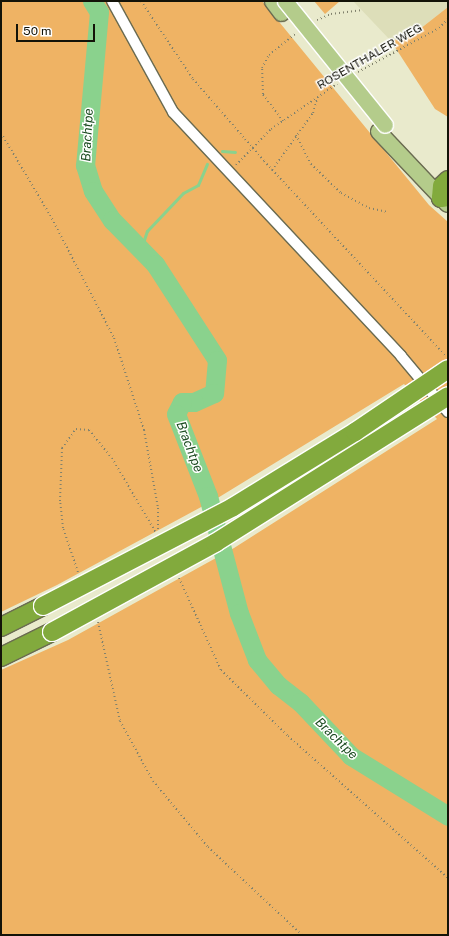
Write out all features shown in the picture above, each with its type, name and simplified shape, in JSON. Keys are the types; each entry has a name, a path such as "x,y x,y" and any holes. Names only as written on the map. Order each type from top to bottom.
{"highway":[{"path":"1,627 233,507 355,432 448,369"},
{"path":"1,656 52,632 235,531 448,396"}],"main road":[{"path":"272,1 382,128 446,193"},
{"path":"285,1 382,128"}],"street":[{"path":"112,1 173,112 229,174 401,356 448,412"}],"path":[{"path":"141,1 193,79 272,170 448,359"},
{"path":"316,21 331,14 363,10"},
{"name":"ROSENTHALER WEG","path":"355,74 439,28 448,19"},
{"path":"284,121 263,94 262,68 274,50 303,29"},
{"name":"ROSENTHALER WEG","path":"229,174 258,140 341,82"},
{"path":"272,170 313,113 317,98"},
{"path":"1,133 50,215 114,338 145,438 158,508 158,536 112,458 89,430 76,429 62,448 63,528 80,576"},
{"path":"296,135 311,164 341,193 369,208 388,212"},
{"path":"175,570 220,670 288,736 448,878"},
{"path":"96,617 120,721 153,781 208,847 302,935"}],"shaded area":[{"path":"1,1 262,1 429,205 448,222 448,935 1,935 1,670 68,640 234,548 437,419 404,384 216,499 57,585 1,612"},
{"path":"314,1 340,1 325,14"},
{"path":"347,1 448,1 448,7 411,36 391,41 354,2"},
{"path":"448,7 448,117 435,109 391,41 411,36"}],"waterway":[{"name":"Brachtpe","path":"92,1 99,12 85,165 93,191 112,220 155,264 217,360 214,393 194,402 182,402 176,414 208,496 239,613 257,660 278,685 300,702 351,756 448,816"},
{"path":"222,151 235,152"},
{"path":"141,249 147,231 183,193 198,185 207,164"}]}
